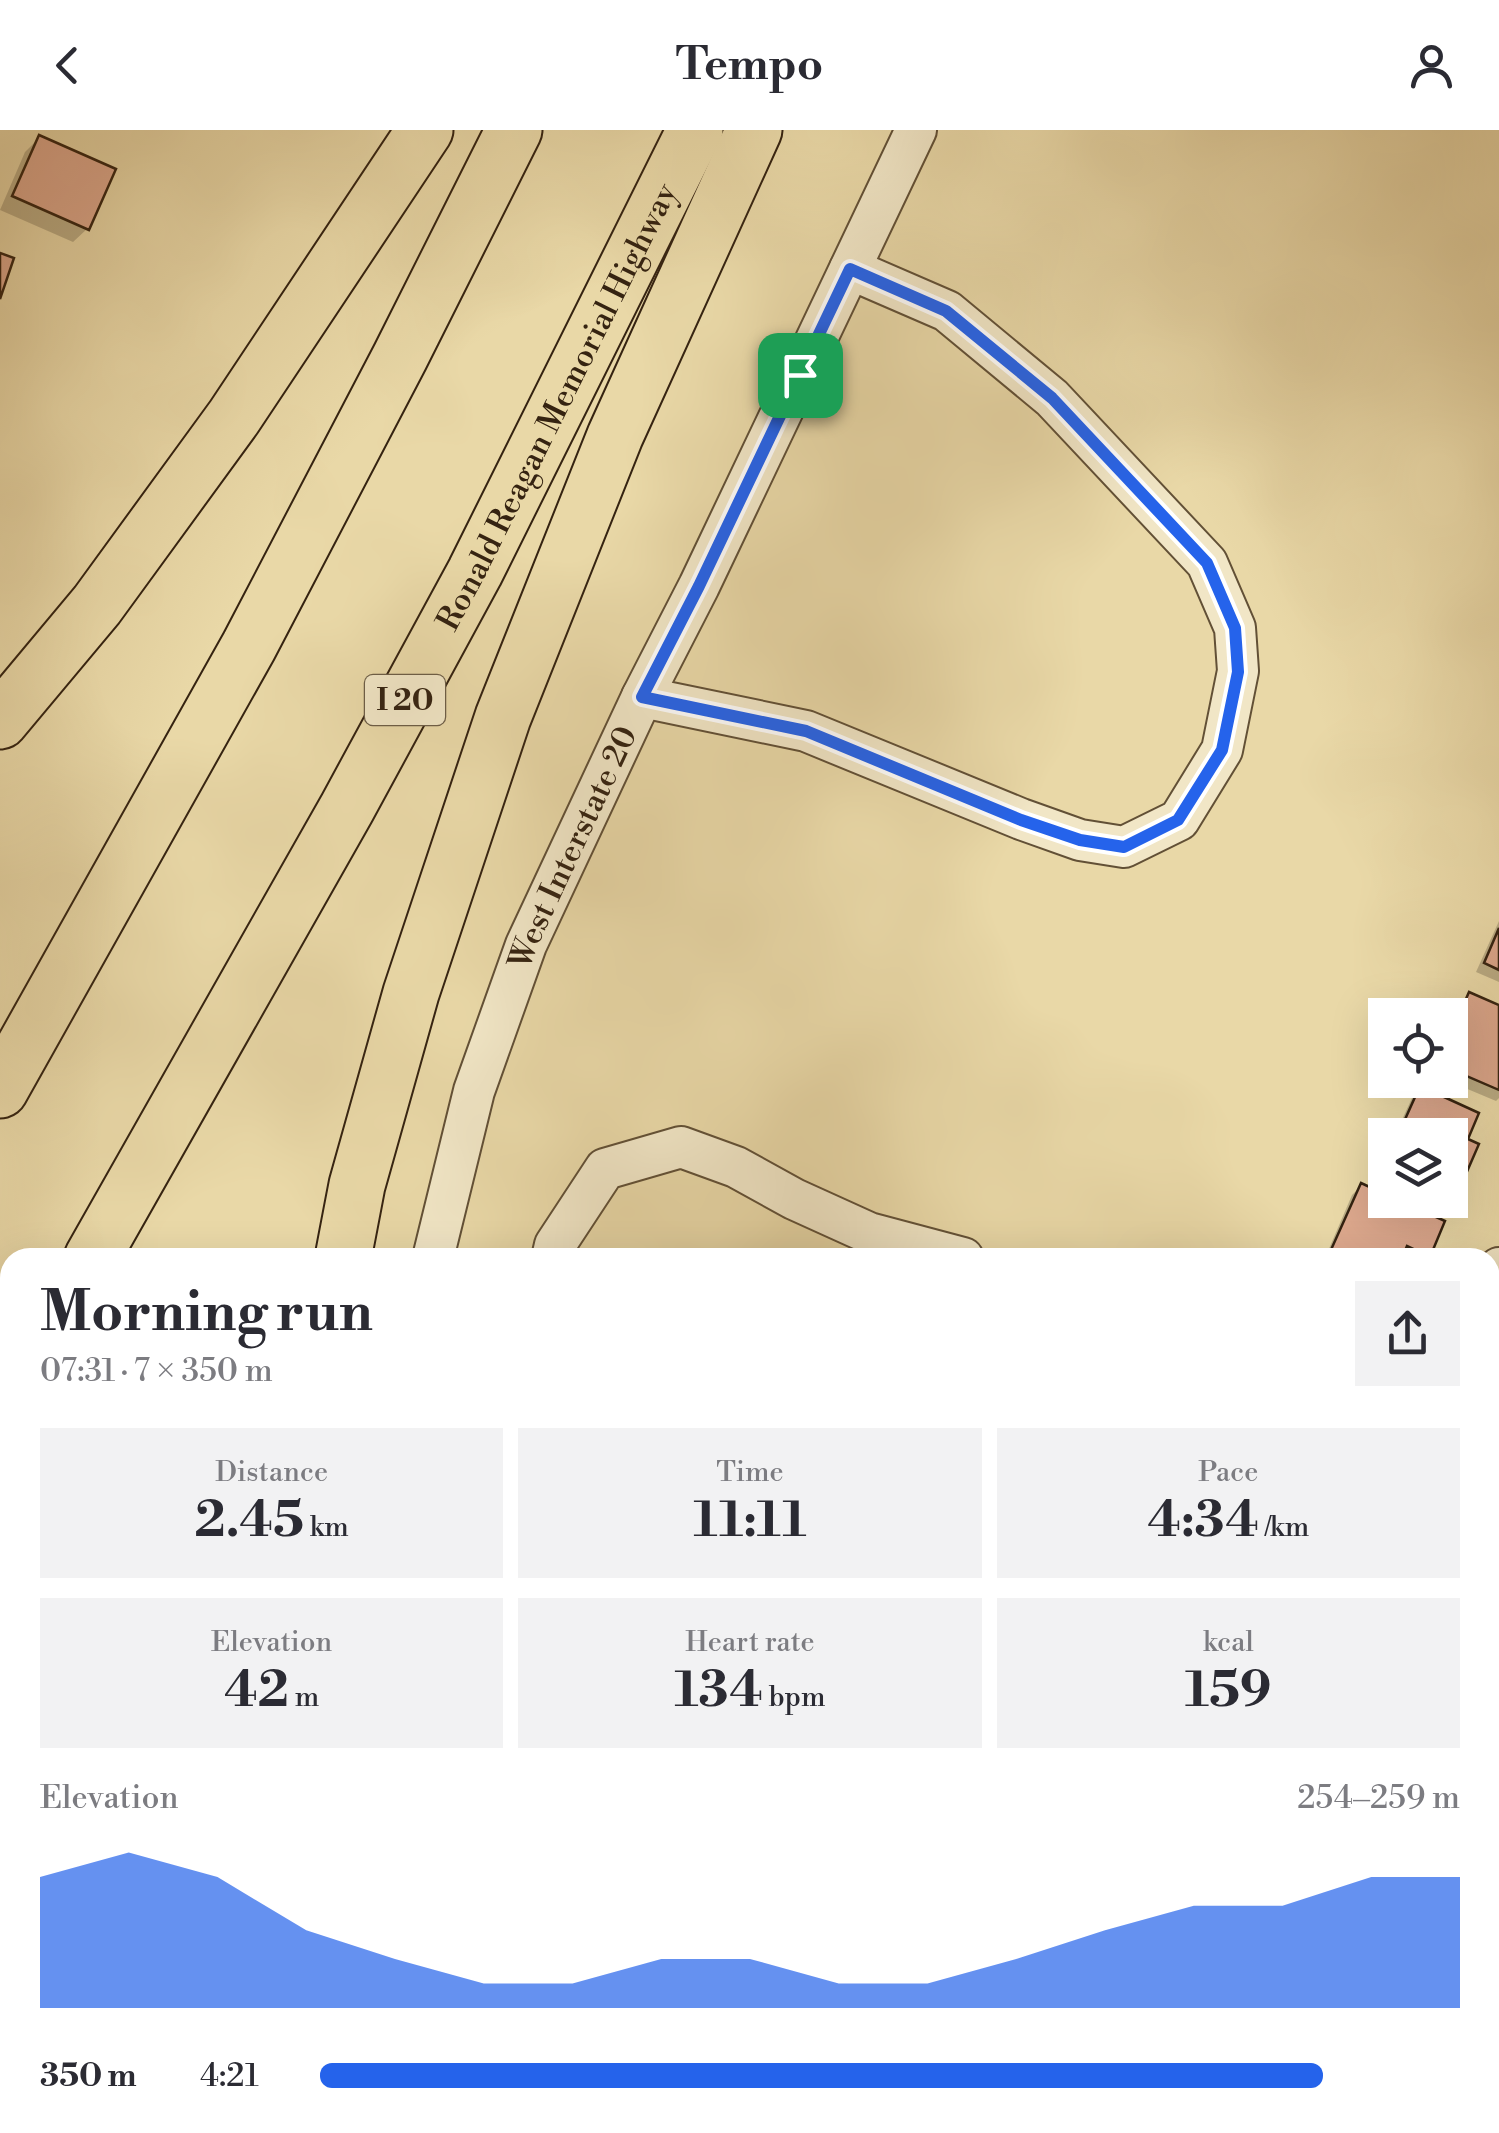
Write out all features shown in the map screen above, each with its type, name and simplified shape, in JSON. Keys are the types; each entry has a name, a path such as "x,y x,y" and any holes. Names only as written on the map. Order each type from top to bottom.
{"highway":[{"path":"0,721 97,606 234,416 425,130"},
{"path":"0,1090 249,646 514,130"},
{"name":"Ronald Reagan Memorial Highway","path":"98,1248 347,808 475,572 694,130"},
{"path":"345,1248 357,1185 411,994 503,716 615,436 754,130"}],"street":[{"name":"West Interstate 20","path":"435,1248 474,1091 526,945 916,130"},
{"path":"642,697 806,731 1021,820 1080,840 1124,847 1178,820 1222,750 1238,672 1235,628 1207,563 1052,398 1007,360 946,311 850,269"},
{"path":"554,1248 604,1169 682,1147 736,1167 869,1233 925,1248"}],"building":[{"path":"39,135 116,169 89,230 12,196"},
{"path":"0,253 14,258 0,299"},
{"path":"1499,928 1499,970 1484,963"},
{"path":"1469,992 1499,1005 1499,1090 1468,1077"},
{"path":"1415,1098 1446,1098 1479,1113 1468,1139 1468,1118 1406,1118"},
{"path":"1468,1139 1479,1144 1468,1169"},
{"path":"1361,1183 1368,1186 1368,1218 1445,1221 1434,1248 1332,1248"}],"route":[{"path":"850,269 946,311 1052,398 1207,563 1235,628 1238,672 1222,750 1178,820 1124,847 1080,840 1021,820 806,731 642,697 800,375 850,269"}]}
